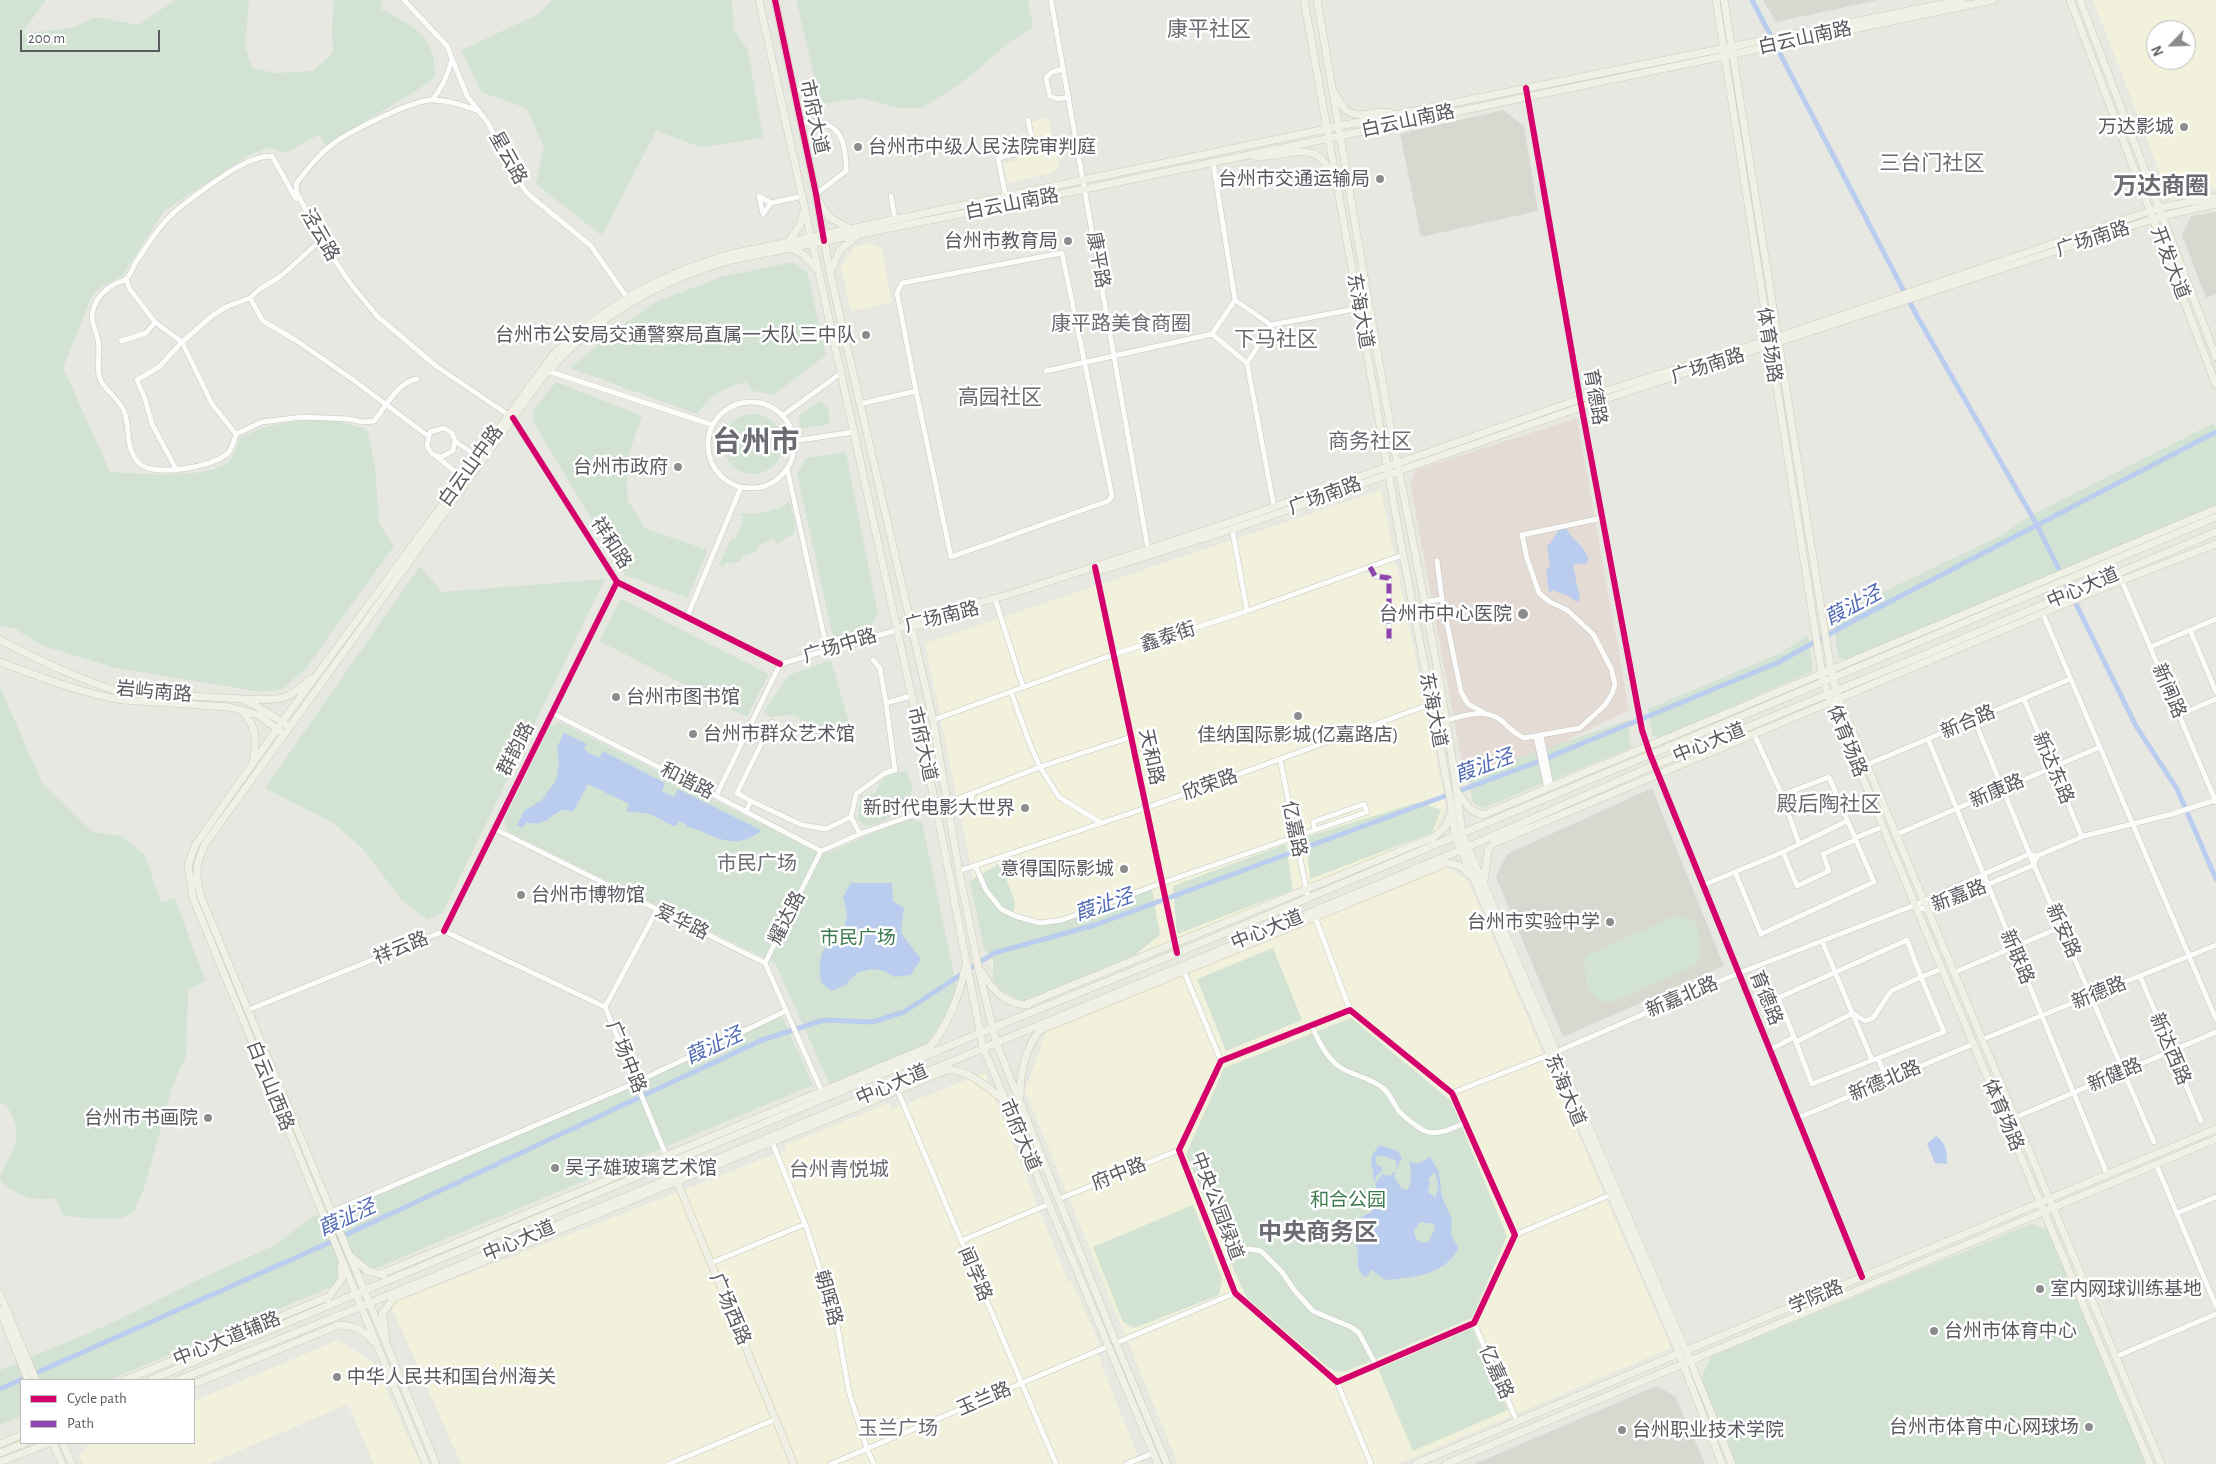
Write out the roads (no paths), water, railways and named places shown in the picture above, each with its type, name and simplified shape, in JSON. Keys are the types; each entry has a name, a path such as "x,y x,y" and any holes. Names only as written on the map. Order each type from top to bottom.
{"main road":[{"name":"市府大道","path":"760,0 936,807 983,1047 1049,1204 1167,1464"},
{"name":"市府大道","path":"775,0 816,195 830,272 933,720 959,870 996,1042 1059,1199 1158,1464"},
{"name":"东海大道","path":"1304,0 1403,555 1458,835 1475,883 1553,1053 1683,1352 1722,1464"},
{"name":"东海大道","path":"1317,0 1398,466 1446,720 1458,793 1458,835"},
{"name":"体育场路","path":"1716,0 1822,678 1914,906 2150,1464"},
{"path":"1724,0 1836,691 2160,1464"},
{"name":"白云山南路","path":"1786,39 1962,0"},
{"name":"白云山南路","path":"823,237 862,234 1340,126 1527,92 1765,43 1993,0"},
{"name":"开发大道","path":"2070,0 2216,385"},
{"name":"开发大道","path":"2080,0 2216,357"},
{"path":"1333,89 1345,110 1360,116 1386,110 1396,115"},
{"name":"白云山南路","path":"823,237 850,228 1006,197 1249,155 1527,92"},
{"path":"1249,155 1266,158 1303,151 1319,158 1337,180"},
{"path":"816,195 830,218 850,228"},
{"name":"广场南路","path":"911,625 996,602 1232,526 1581,403 1905,298 2159,208 2216,197"},
{"name":"广场南路","path":"1925,291 2162,216 2216,204"},
{"path":"805,205 800,225 790,244 808,258 820,273"},
{"path":"830,272 840,250 862,234"},
{"name":"白云山中路","path":"290,728 553,355 575,334 663,277 696,264 823,237"},
{"name":"白云山中路","path":"282,722 462,478 548,370 583,336 628,300"},
{"name":"广场南路","path":"896,630 1096,569 1148,549 1232,526 1274,506 1388,470"},
{"path":"2075,572 2216,509"},
{"name":"中心大道","path":"152,1379 915,1062 980,1033 1051,1006 1560,792 1649,751 1731,720 1822,678 2016,601 2058,579 2216,517"},
{"path":"2150,544 2162,532"},
{"name":"中心大道","path":"1314,914 1513,827 1554,813 1655,765 2027,612 2085,592 2148,561 2216,532"},
{"path":"2085,592 2122,581 2216,544"},
{"path":"2148,561 2171,562"},
{"path":"1832,674 1929,630 2058,579"},
{"path":"2004,599 2016,601"},
{"path":"1494,843 1554,813 1658,774 1831,703 2043,614 2068,599"},
{"path":"2014,626 2027,612"},
{"path":"1919,641 1929,630"},
{"name":"岩屿南路","path":"0,640 70,674 120,692 242,699 290,728"},
{"path":"242,699 273,700 293,695 334,654"},
{"path":"1926,654 1937,658"},
{"name":"岩屿南路","path":"0,662 75,690 105,697 123,700 229,707 242,710 258,715 286,735"},
{"path":"1458,793 1470,809 1483,815 1549,787 1649,751 1741,706 1822,678"},
{"path":"1731,720 1741,706"},
{"path":"242,710 249,718 256,735 253,765"},
{"name":"白云山西路","path":"282,722 196,844 188,865 189,881 193,898 426,1464"},
{"path":"1740,740 1748,727"},
{"name":"白云山西路","path":"290,728 205,844 198,859 195,875 200,898 436,1464"},
{"path":"1529,796 1560,792"},
{"path":"1419,851 1445,827 1452,812"},
{"path":"1484,883 1488,850 1513,827"},
{"path":"1024,1005 1434,837"},
{"name":"东海大道","path":"1464,849 1484,883 1610,1195 1683,1352"},
{"path":"1436,860 1460,866 1475,883"},
{"path":"1038,1031 1314,914 1447,863"},
{"path":"915,1062 931,1046 946,1020 962,985 966,960"},
{"path":"979,968 1002,998 1018,1005 1051,1006"},
{"name":"中心大道","path":"896,1087 921,1073 1050,1019 1182,969"},
{"path":"1020,1103 1022,1066 1033,1039 1050,1019"},
{"path":"381,1274 931,1046"},
{"path":"921,1073 949,1069 963,1073 980,1082 1007,1103"},
{"path":"392,1300 896,1087 949,1069"},
{"name":"学院路","path":"1415,1464 2216,1129"},
{"name":"学院路","path":"1446,1464 2216,1138"},
{"name":"广场西路","path":"666,1155 794,1464"},
{"name":"中心大道","path":"181,1379 676,1179"},
{"name":"中心大道","path":"346,1249 368,1271 400,1276"},
{"name":"中心大道","path":"316,1310 342,1279 340,1257"},
{"name":"白云山西路","path":"389,1353 382,1314 392,1300 408,1287"},
{"path":"0,1294 28,1371 28,1379"},
{"name":"中心大道辅路","path":"127,1379 328,1297"},
{"path":"0,1310 28,1371 35,1379"},
{"name":"中心大道辅路","path":"195,1384 338,1324"},
{"name":"中心大道","path":"316,1325 352,1325 367,1335 380,1352"},
{"name":"东海大道","path":"1686,1362 1732,1464"},
{"path":"0,1442 20,1436"},
{"path":"0,1453 22,1444"},
{"path":"0,1462 46,1444"},
{"path":"53,1444 62,1464"},
{"path":"63,1444 72,1464"}],"street":[{"name":"星云路","path":"404,0 447,46 467,96 488,123 513,172 527,193 591,246 628,300"},
{"name":"康平路","path":"1051,0 1148,549"},
{"path":"432,100 440,90 448,74 452,59"},
{"path":"1063,69 1052,72 1046,78 1050,96 1058,99 1069,97"},
{"name":"育德路","path":"1527,92 1581,403 1642,730 1658,774 1862,1277"},
{"name":"泾云路","path":"479,111 454,103 432,100 421,102 393,113 345,136 330,146 306,170 296,184 297,193 320,241 376,316 436,366 511,416"},
{"path":"1006,197 998,158 1034,149 1028,120"},
{"path":"800,122 824,123 835,128 842,137 847,164 846,171 839,179 816,195"},
{"path":"176,469 152,424 137,380 159,367 182,342 213,315 228,306 250,298 260,288 281,276 320,241 272,156 261,156 242,164 173,212 164,221 126,279 108,287 94,306 91,319 98,341 98,364 101,380 124,411 128,427 127,442 139,463 150,469 176,469 199,466 217,460 228,453 236,434 262,422 302,417 348,419 363,422 374,421 399,388 409,380 417,379"},
{"path":"1046,371 1114,354 1212,334 1235,300 1213,162"},
{"path":"771,203 803,196"},
{"path":"891,196 895,219"},
{"path":"1062,253 1112,496 1108,501 951,557 916,391 896,293 902,283 1062,253"},
{"path":"126,279 129,288 155,322 182,342 212,404 236,434"},
{"path":"250,298 263,322 297,341 428,436"},
{"path":"1235,300 1272,325 1360,308"},
{"path":"121,341 146,333 155,322"},
{"path":"1248,363 1272,325"},
{"path":"1212,334 1248,363 1274,506"},
{"path":"548,370 713,425"},
{"path":"782,416 842,373"},
{"path":"860,404 916,391"},
{"path":"745,402 769,406 782,416 790,428 793,441 792,455 787,468 770,483 756,488 741,487 721,476 712,463 708,448 713,425 723,412 745,402"},
{"name":"祥和路","path":"511,416 617,582 780,664"},
{"path":"436,456 450,454 455,446 452,433 444,428 434,430 428,436 428,450 462,478"},
{"path":"793,441 854,432"},
{"path":"455,442 478,457"},
{"path":"787,468 827,650"},
{"path":"687,618 741,487"},
{"path":"1437,561 1442,599 1460,692 1468,704 1501,720 1517,735 1524,738 1580,728 1604,705 1612,694 1615,684 1611,668 1593,634 1567,610 1550,602 1539,593 1526,558 1522,535 1602,518"},
{"path":"1232,526 1248,611"},
{"name":"鑫泰街","path":"933,720 1115,654 1248,611 1403,555"},
{"path":"1370,567 1374,576 1389,578 1389,640"},
{"name":"天和路","path":"1096,569 1177,953"},
{"name":"新闸路","path":"2122,581 2216,801"},
{"name":"群韵路","path":"444,931 493,828 617,582"},
{"path":"1425,606 1442,599"},
{"path":"996,602 1023,687"},
{"path":"1425,606 1444,606"},
{"path":"2043,614 2216,1019"},
{"path":"2150,647 2216,619"},
{"name":"广场中路","path":"716,796 780,664 896,630"},
{"path":"2190,630 2216,692"},
{"path":"860,834 851,817 856,794 885,773 895,770 880,668 872,660"},
{"name":"新合路","path":"1866,765 2070,679"},
{"path":"1011,692 1023,729 1040,768 1059,796 1101,823"},
{"path":"886,703 911,696"},
{"name":"新达东路","path":"2024,699 2082,837"},
{"path":"2179,715 2216,699"},
{"name":"欣荣路","path":"959,870 1146,808 1432,704"},
{"path":"1446,720 1484,712"},
{"name":"和谐路","path":"552,713 821,851"},
{"name":"新安路","path":"1974,719 2029,854 2154,1142"},
{"path":"772,722 737,793 802,825 826,829 851,817"},
{"path":"1754,734 1782,794 1799,844"},
{"path":"1538,736 1549,787"},
{"path":"947,803 1040,768 1131,737"},
{"name":"新联路","path":"1928,739 2107,1174"},
{"name":"新康路","path":"1895,835 2100,747"},
{"name":"亿嘉路","path":"1280,760 1308,898"},
{"path":"1735,872 1761,934 1874,882 1829,777 1782,794"},
{"path":"971,794 974,809"},
{"path":"746,811 752,801"},
{"path":"2029,854 2037,856 2082,837 2216,801"},
{"path":"975,865 986,890 1001,909 1015,916 1040,923 1062,920 1162,882 1367,812 1364,804 1313,822 1315,829"},
{"path":"821,851 860,834 936,807"},
{"path":"1704,884 1783,852 1847,821"},
{"path":"1783,852 1797,886 1828,870 1822,854 1882,827"},
{"name":"爱华路","path":"493,828 765,962"},
{"name":"耀达路","path":"821,851 765,962 825,1099"},
{"name":"新嘉路","path":"1914,906 1922,900 2029,854"},
{"path":"2034,865 2037,856"},
{"name":"新嘉路","path":"1914,906 1927,910 2034,865"},
{"name":"新嘉北路","path":"1452,1093 1553,1053 1739,973 1914,906"},
{"name":"广场中路","path":"657,910 605,1007 666,1155"},
{"path":"1314,914 1350,1010 1452,1093 1515,1235"},
{"path":"1954,973 2062,927"},
{"name":"祥云路","path":"248,1010 444,931 605,1007"},
{"path":"1907,940 1921,977 1944,1032 1812,1084 1778,998 1907,940"},
{"path":"1822,941 1852,1013 1887,1080"},
{"name":"新德路","path":"1981,1040 2216,946"},
{"path":"1182,969 1221,1061 1350,1010"},
{"path":"1852,1013 1865,1021 1873,1018 1891,991 1941,969"},
{"name":"新达西路","path":"2140,976 2201,1121"},
{"path":"331,1212 637,1085 786,1011"},
{"path":"1770,1050 1852,1013"},
{"path":"1311,1025 1321,1046 1331,1060 1346,1071 1363,1077 1382,1088 1394,1101 1399,1111 1425,1131 1445,1131 1465,1122"},
{"name":"新健路","path":"2014,1118 2216,1032"},
{"name":"新德北路","path":"1798,1118 1973,1044"},
{"name":"中央公园绿道","path":"1221,1061 1179,1150 1235,1293 1337,1382"},
{"name":"闻学路","path":"896,1087 1056,1464"},
{"name":"朝晖路","path":"771,1139 805,1224 836,1319 849,1392 867,1449 874,1464"},
{"name":"府中路","path":"1059,1199 1179,1150"},
{"path":"2156,1164 2216,1306"},
{"path":"1371,1464 1337,1382 1474,1323 1515,1235 1610,1195"},
{"path":"2177,1213 2216,1197"},
{"path":"961,1241 1049,1204"},
{"path":"711,1263 805,1224"},
{"path":"1224,1266 1242,1251 1250,1249 1260,1252 1282,1272 1295,1291 1313,1311 1353,1328 1359,1333 1376,1365"},
{"name":"玉兰路","path":"831,1464 1235,1293"},
{"path":"2115,1357 2216,1314"},
{"name":"亿嘉路","path":"1474,1323 1517,1421"},
{"path":"669,1464 776,1419"},
{"path":"1126,1464 1154,1453"}],"water":[{"path":"1560,528 1566,528 1588,557 1587,563 1573,565 1580,599 1577,602 1555,590 1549,592 1546,569 1550,568 1547,545 1550,544"},
{"path":"564,733 587,744 584,750 599,758 603,751 665,783 662,791 674,797 678,789 761,830 755,835 734,841 687,827 687,825 679,821 676,826 673,826 650,814 626,811 629,804 588,784 573,812 568,810 560,811 544,822 526,822 523,828 517,825 524,811 542,800 556,780 559,763 557,747"},
{"path":"851,883 892,883 893,901 904,908 901,933 921,959 911,975 894,977 884,971 872,969 858,972 844,986 831,991 821,982 820,964 822,952 844,932 847,914 843,897"},
{"path":"1936,1136 1942,1141 1945,1148 1947,1164 1935,1163 1927,1144"},
{"path":"1380,1145 1397,1151 1402,1157 1397,1169 1396,1161 1388,1157 1376,1156 1376,1164 1382,1167 1382,1171 1377,1175 1374,1183 1371,1159 1375,1150"},
{"path":"1430,1157 1439,1172 1442,1197 1452,1219 1451,1235 1459,1248 1445,1264 1427,1273 1385,1280 1372,1270 1366,1277 1360,1271 1357,1248 1349,1233 1355,1221 1372,1211 1376,1206 1379,1198 1375,1184 1382,1174 1391,1176 1393,1172 1396,1173 1394,1176 1401,1188 1407,1190 1411,1180 1409,1161 1417,1163","holes":["1434,1172 1438,1185 1435,1197 1428,1192 1430,1182 1428,1180","1420,1222 1434,1224 1435,1229 1428,1242 1423,1243 1416,1239 1414,1231"]}],"waterway":[{"path":"1752,0 1917,316 2037,525 2136,726 2177,789 2216,879"},
{"name":"葭沚泾","path":"23,1379 322,1246 762,1040 824,1020 873,1022 904,1012 994,953 1095,925 1540,761 1779,662 1849,623 2216,432"},
{"name":"葭沚泾","path":"0,1389 20,1380"}],"place":[{"name":"万达影城","path":"2184,127"},
{"name":"台州市中级人民法院审判庭","path":"858,147"},
{"name":"台州市交通运输局","path":"1380,179"},
{"name":"台州市教育局","path":"1068,241"},
{"name":"台州市公安局交通警察局直属一大队三中队","path":"866,335"},
{"name":"台州市政府","path":"678,467"},
{"name":"台州市中心医院","path":"1523,614"},
{"name":"台州市图书馆","path":"616,697"},
{"name":"佳纳国际影城(亿嘉路店)","path":"1298,716"},
{"name":"台州市群众艺术馆","path":"693,734"},
{"name":"新时代电影大世界","path":"1025,808"},
{"name":"意得国际影城","path":"1124,869"},
{"name":"台州市博物馆","path":"521,895"},
{"name":"台州市实验中学","path":"1610,922"},
{"name":"台州市书画院","path":"208,1118"},
{"name":"吴子雄玻璃艺术馆","path":"555,1168"},
{"name":"室内网球训练基地","path":"2040,1289"},
{"name":"台州市体育中心","path":"1934,1331"},
{"name":"中华人民共和国台州海关","path":"337,1377"},
{"name":"台州市体育中心网球场","path":"2089,1427"},
{"name":"台州职业技术学院","path":"1622,1430"}],"district":[{"name":"康平社区","path":"1209,30"},
{"name":"三台门社区","path":"1932,164"},
{"name":"万达商圈","path":"2161,187"},
{"name":"康平路美食商圈","path":"1121,324"},
{"name":"下马社区","path":"1276,340"},
{"name":"高园社区","path":"1000,398"},
{"name":"台州市","path":"756,442"},
{"name":"商务社区","path":"1370,442"},
{"name":"殿后陶社区","path":"1829,805"},
{"name":"市民广场","path":"757,864"},
{"name":"台州青悦城","path":"839,1170"},
{"name":"中央商务区","path":"1318,1233"},
{"name":"玉兰广场","path":"898,1429"}],"park label":[{"name":"和合公园","path":"1348,1200"}]}
